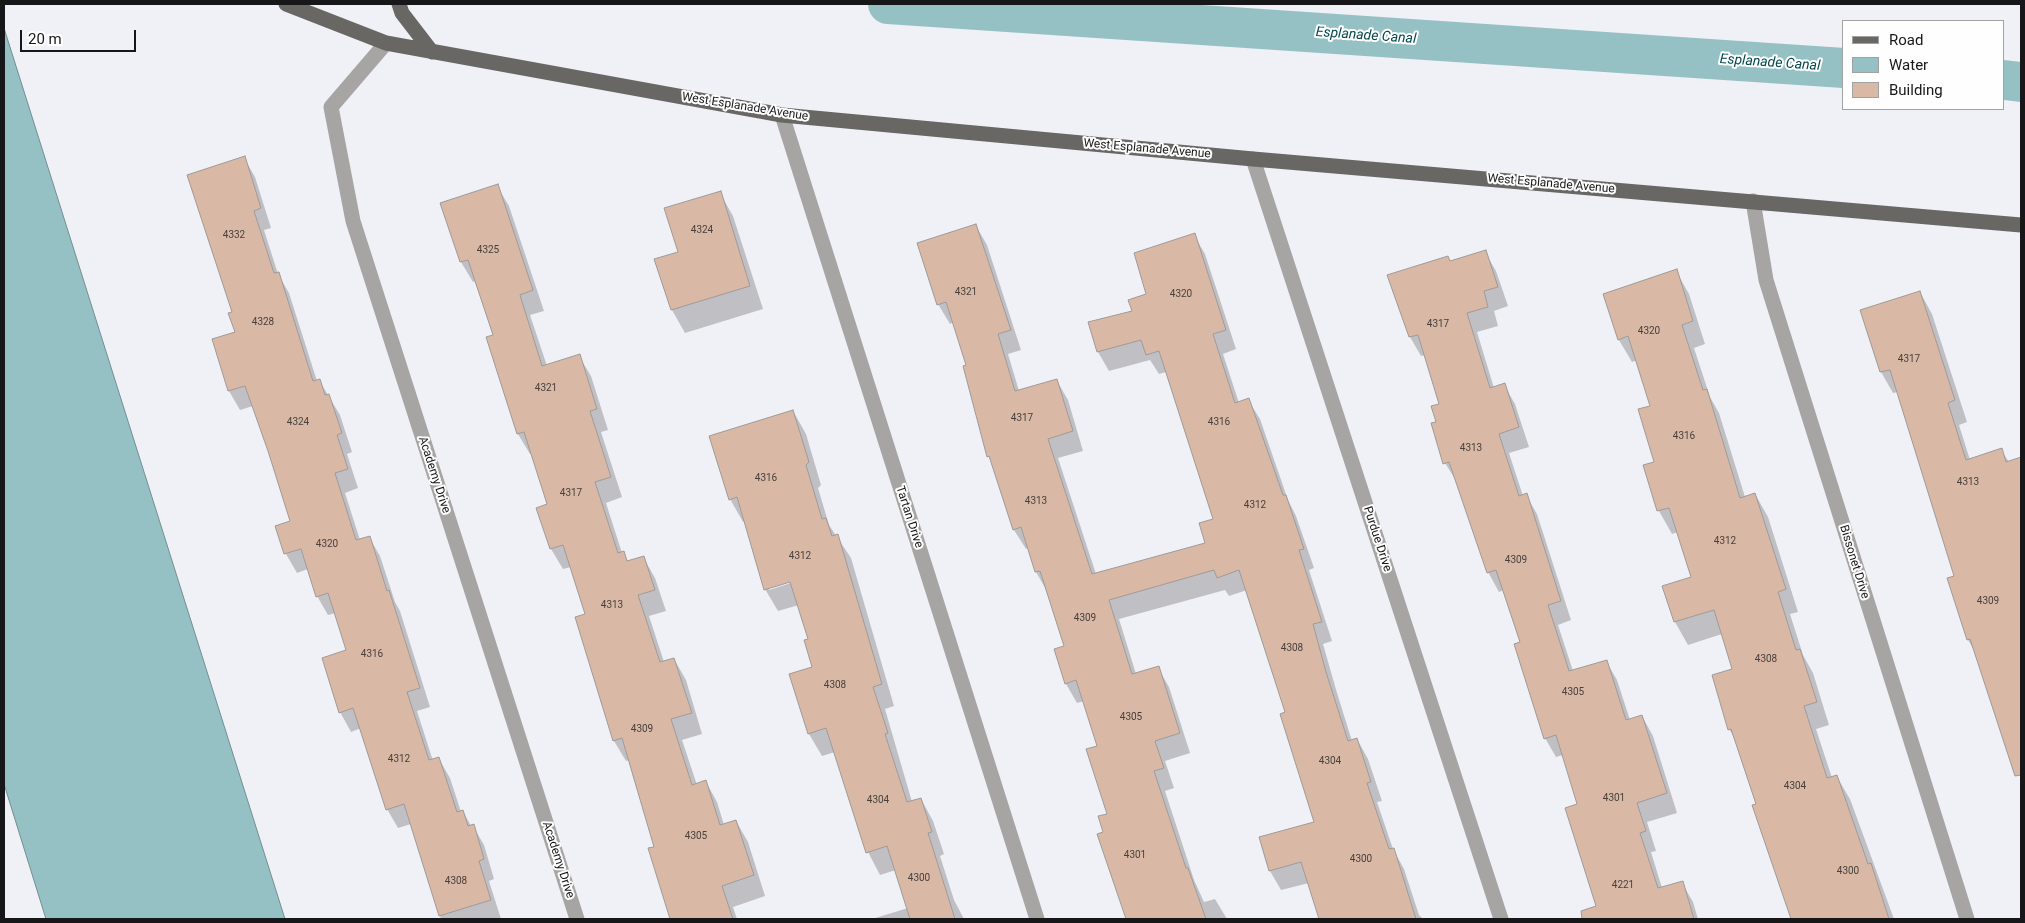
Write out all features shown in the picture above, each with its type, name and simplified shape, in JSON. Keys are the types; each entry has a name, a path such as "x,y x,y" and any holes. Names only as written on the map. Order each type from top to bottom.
{"main road":[{"name":"West Esplanade Avenue","path":"286,4 386,43 782,115 1253,159 2021,225"},
{"path":"399,4 402,13 432,52"}],"street":[{"name":"Academy Drive","path":"386,43 331,107 352,221 577,919"},
{"name":"Tartan Drive","path":"782,115 1037,919"},
{"name":"Purdue Drive","path":"1253,159 1501,919"},
{"name":"Bissonet Drive","path":"1754,201 1766,280 1966,919"}],"water":[{"path":"4,28 285,919 46,919 4,784"}],"building":[{"path":"245,156 261,208 254,211 274,273 279,272 313,381 320,379 325,395 329,394 342,433 337,435 348,469 335,473 356,540 370,536 420,688 407,692 429,760 439,757 457,812 463,810 468,826 474,824 484,859 479,861 491,900 439,916 404,804 386,810 353,708 339,713 322,658 346,650 328,593 316,597 301,549 284,554 275,526 290,521 268,451 245,386 228,391 212,339 235,332 228,313 232,312 187,175"},
{"path":"498,184 533,290 520,295 542,366 580,354 597,409 590,411 611,477 595,482 618,553 624,551 627,561 644,556 655,590 638,595 660,662 674,658 692,713 671,719 692,785 706,780 720,825 736,820 754,875 722,886 733,919 670,919 648,848 654,847 622,738 613,741 575,617 585,614 563,545 550,549 536,508 547,504 524,432 517,434 486,337 493,335 468,260 460,262 440,203"},
{"path":"721,191 750,286 671,310 654,259 678,252 664,208"},
{"path":"976,224 1011,330 998,334 1015,391 1057,379 1073,431 1048,439 1092,574 1205,543 1199,523 1213,519 1159,351 1146,355 1141,340 1097,352 1088,322 1132,311 1128,300 1146,294 1134,253 1195,233 1226,330 1213,334 1235,403 1249,398 1283,495 1286,495 1304,549 1299,550 1322,622 1313,624 1326,672 1348,741 1357,738 1371,782 1367,783 1389,849 1394,848 1416,919 1319,919 1301,862 1269,871 1259,837 1314,822 1280,714 1285,712 1239,570 1217,578 1214,570 1109,600 1132,674 1159,666 1180,733 1155,741 1164,768 1154,771 1186,868 1188,868 1206,919 1126,919 1097,834 1103,832 1098,816 1107,814 1086,749 1097,746 1076,680 1065,684 1054,649 1064,646 1040,571 1035,572 1021,527 1013,530 989,456 987,457 963,366 966,365 946,302 937,305 917,243"},
{"path":"1486,250 1498,287 1484,291 1488,307 1467,313 1490,388 1505,383 1519,427 1499,434 1519,496 1527,493 1561,601 1548,605 1569,671 1607,660 1626,720 1642,715 1667,793 1637,803 1646,831 1640,833 1658,888 1683,881 1694,919 1582,919 1581,911 1596,906 1565,808 1577,804 1556,735 1544,739 1514,644 1520,642 1496,570 1487,573 1449,462 1443,464 1431,423 1436,422 1431,406 1439,404 1418,335 1409,337 1387,275 1448,256 1450,261"},
{"path":"1677,269 1693,321 1682,325 1703,390 1707,389 1740,498 1755,493 1786,589 1778,592 1796,650 1800,649 1817,702 1804,706 1827,778 1837,775 1868,864 1871,863 1889,919 1791,919 1752,805 1756,804 1731,729 1728,730 1712,675 1732,669 1714,610 1674,622 1662,586 1691,577 1669,508 1657,511 1643,465 1654,462 1638,409 1650,406 1628,336 1618,340 1603,294"},
{"path":"1920,291 1955,400 1948,403 1966,460 2002,448 2006,462 2021,457 2021,775 2015,776 1970,639 1967,640 1947,578 1954,576 1890,370 1880,372 1860,310"},
{"path":"793,410 809,462 806,465 822,519 826,518 832,536 838,534 882,684 873,687 888,733 885,734 907,802 921,798 932,832 928,833 955,919 910,919 887,846 866,853 826,728 808,734 789,674 812,667 804,640 808,639 790,582 764,590 737,497 729,500 709,436"}],"waterway":[{"name":"Esplanade Canal","path":"888,4 1842,68"},
{"name":"Esplanade Canal","path":"2005,80 2021,82"}]}
